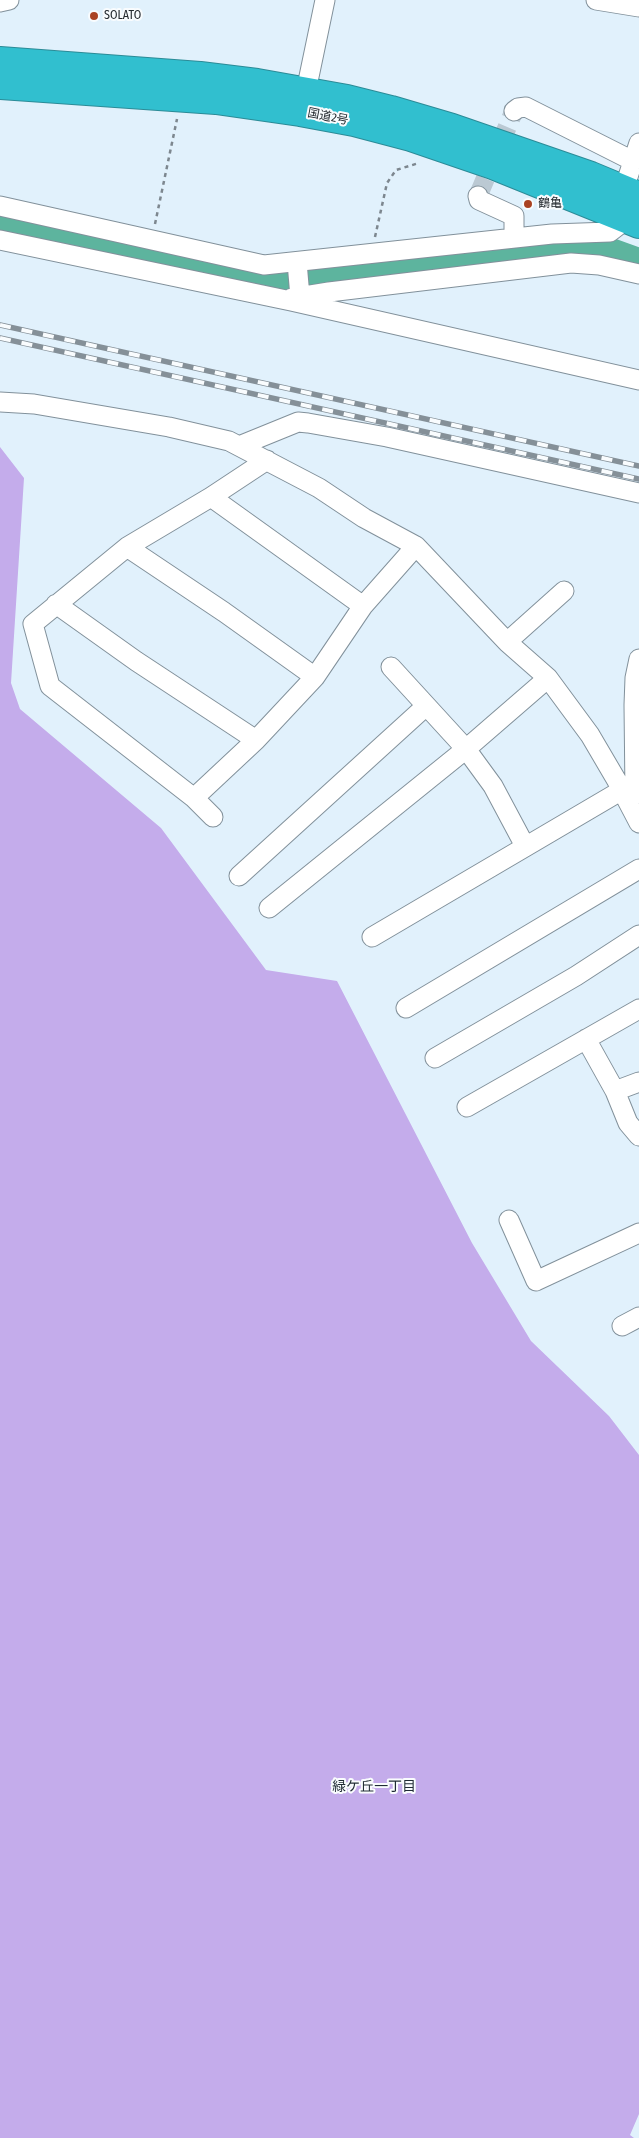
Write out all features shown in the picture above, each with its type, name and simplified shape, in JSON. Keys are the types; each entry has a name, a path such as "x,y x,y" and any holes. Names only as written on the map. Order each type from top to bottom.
{"highway":[{"name":"国道2号","path":"0,62 200,76 306,91 392,110 558,164 632,207"},
{"name":"国道2号","path":"0,85 216,100 354,122 411,137 493,165 632,207"}],"street":[{"path":"0,2 9,0"},
{"path":"306,91 325,0"},
{"path":"596,0 639,7"},
{"path":"514,111 518,108 526,107 633,161"},
{"path":"0,206 264,265 552,234 610,232 632,207 633,161 639,143"},
{"path":"478,196 479,200 514,216 514,238"},
{"path":"0,240 292,298 639,380"},
{"path":"292,298 298,262"},
{"path":"292,298 571,263 599,265 639,274"},
{"path":"0,402 34,404 169,428 206,435 239,446 319,488 364,518 416,546 507,642 548,678 628,787 639,822"},
{"path":"239,446 298,422 308,422 387,437 639,492"},
{"path":"213,817 194,798 50,686 33,624 127,547 211,497 267,460"},
{"path":"211,497 363,606"},
{"path":"194,798 256,740 316,677 363,606 416,546"},
{"path":"127,547 316,677"},
{"path":"507,642 564,591"},
{"path":"56,604 136,661 256,740"},
{"path":"628,787 634,692 639,659"},
{"path":"391,667 466,749 493,786 525,846"},
{"path":"269,908 466,749 548,678"},
{"path":"239,876 426,706"},
{"path":"372,937 628,787"},
{"path":"406,1008 639,869"},
{"path":"434,1058 576,976 639,935"},
{"path":"468,1107 639,1009"},
{"path":"586,1039 615,1091 628,1123 637,1131"},
{"path":"615,1091 639,1082"},
{"path":"509,1220 536,1281 639,1233"},
{"path":"622,1326 639,1317"}],"path":[{"path":"152,240 182,98"},
{"path":"375,254 374,232 387,183 396,170 422,162"}],"shaded area":[{"path":"0,447 24,478 11,683 20,709 161,828 266,970 337,981 472,1243 531,1341 609,1416 639,1455 639,2114 630,2135 634,2138 0,2138"}],"waterway":[{"path":"0,220 284,282 556,248 608,251 639,262"}],"tunnel":[{"path":"478,196 514,111"}],"railway":[{"path":"0,325 639,466"},
{"path":"0,338 639,479"}],"place":[{"name":"SOLATO","path":"94,16"},
{"name":"鶴亀","path":"528,204"}],"district":[{"name":"緑ケ丘一丁目","path":"374,1787"}]}
